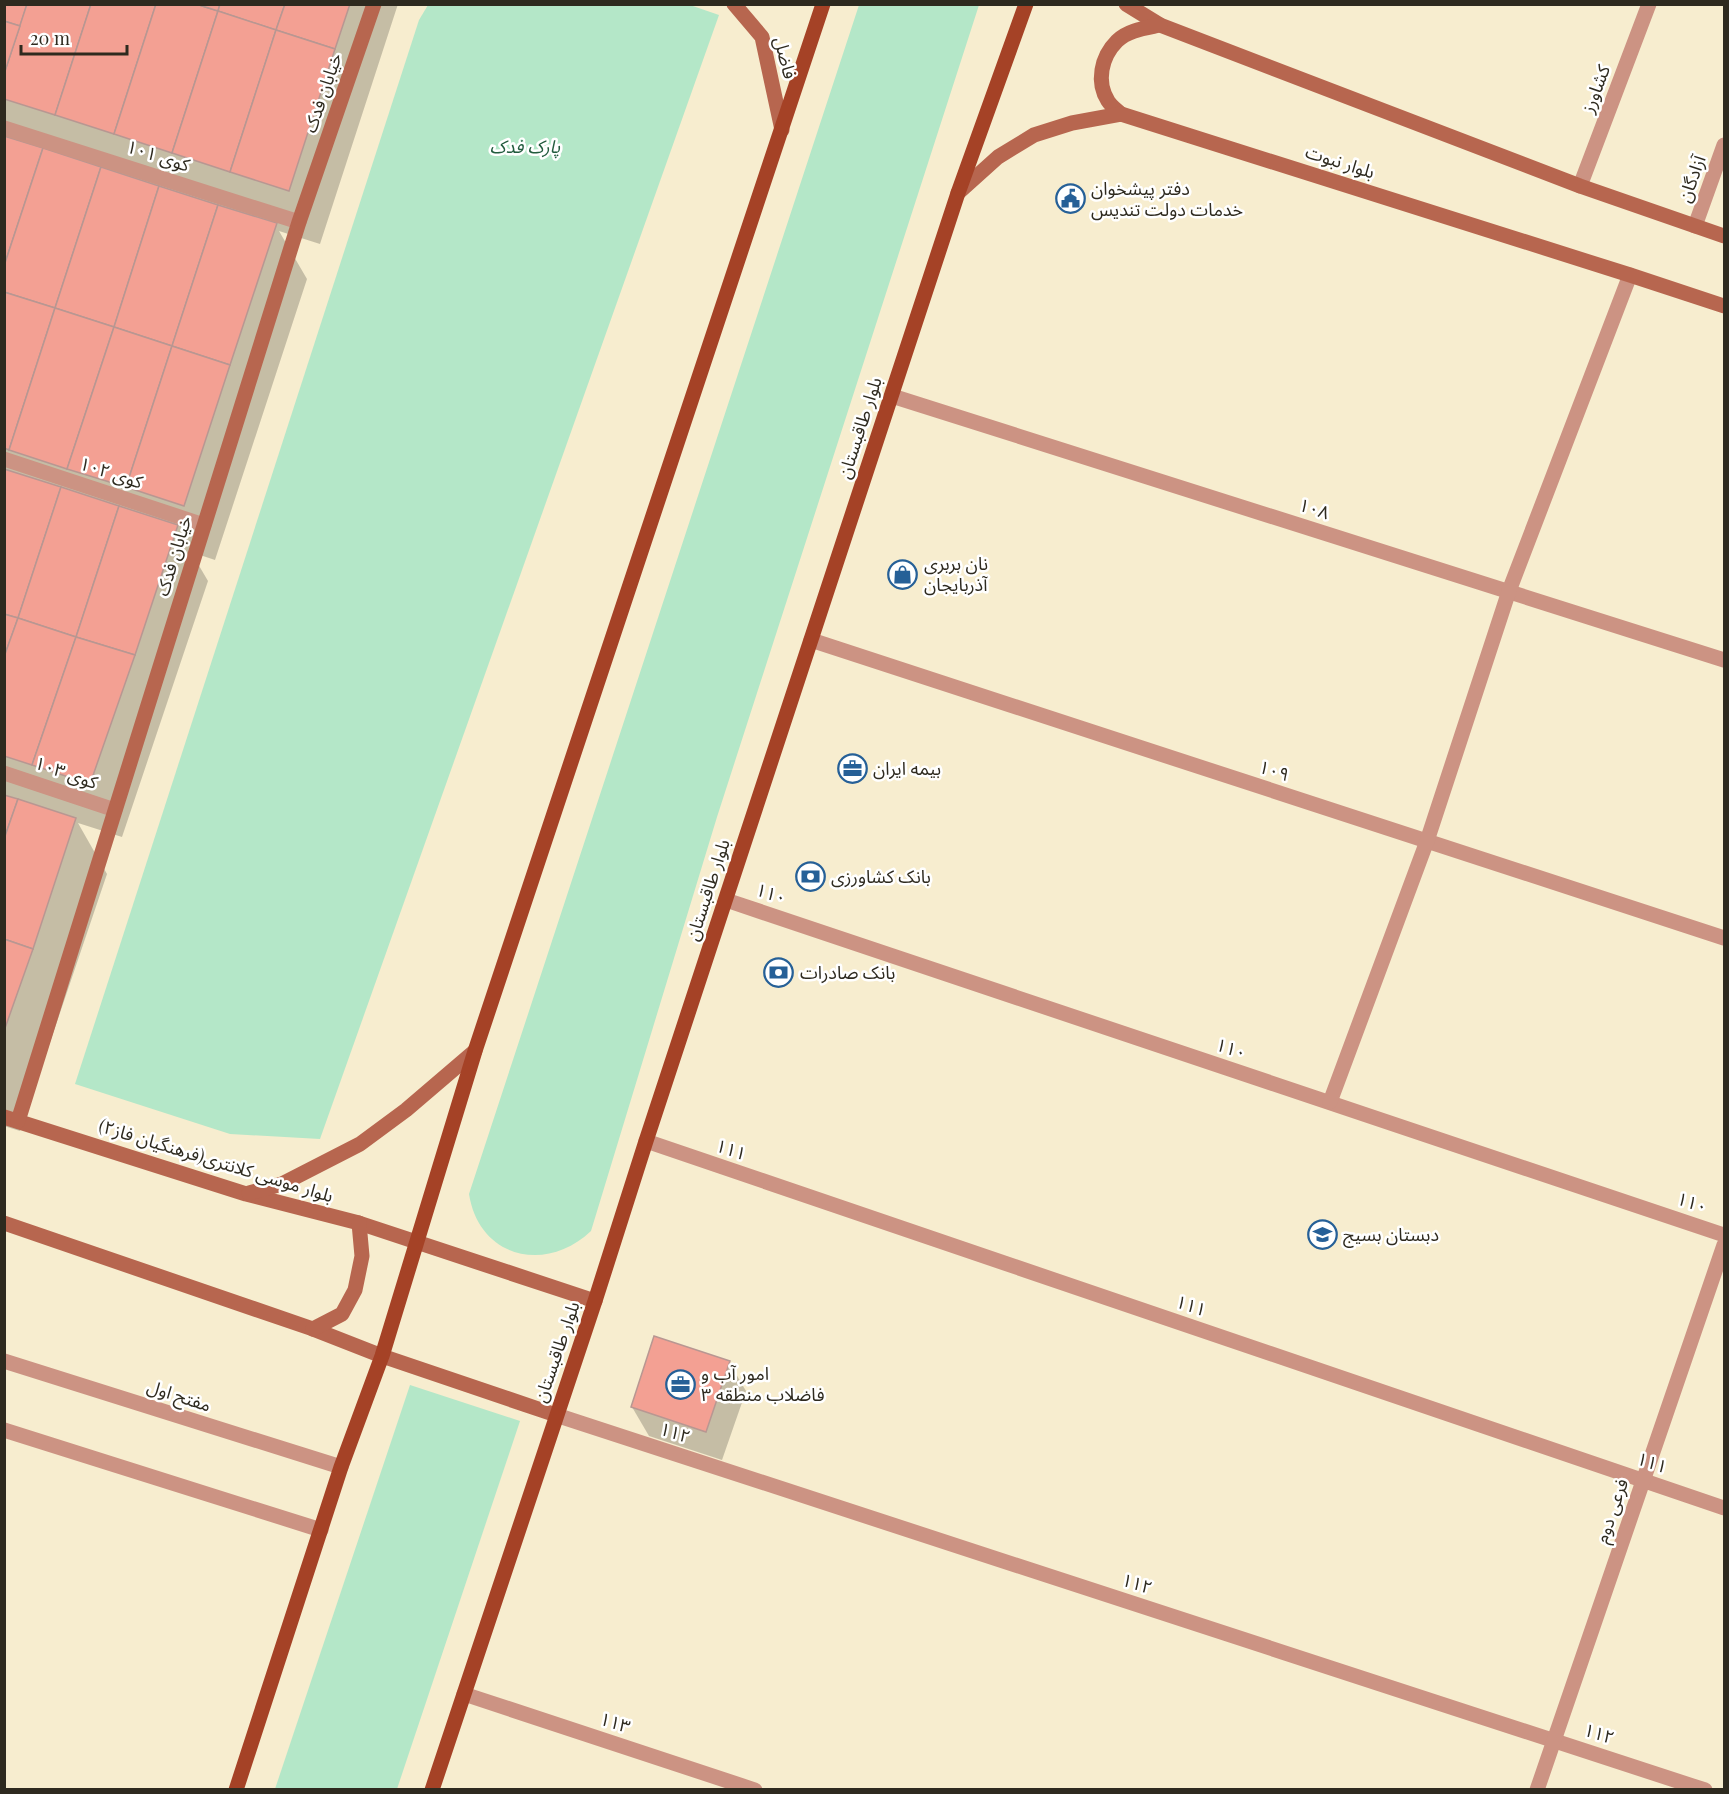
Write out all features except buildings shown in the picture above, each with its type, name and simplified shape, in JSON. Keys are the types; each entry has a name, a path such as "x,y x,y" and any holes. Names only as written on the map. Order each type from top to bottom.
{"main road":[{"name":"خیابان فدک","path":"11,1119 115,810 299,222 375,4"},
{"name":"فاضل","path":"734,4 762,37 782,129"},
{"path":"236,1790 342,1467 382,1356 476,1051 823,4"},
{"name":"بلوار طاقبستان","path":"432,1790 595,1301 958,193 1026,4"},
{"path":"1126,4 1160,25 1580,186 1725,236"},
{"path":"1121,114 1109,103 1102,89 1100,72 1105,57 1117,40 1135,31 1160,25"},
{"name":"بلوار نبوت","path":"958,193 998,157 1034,135 1072,123 1121,114 1725,306"},
{"path":"246,1194 282,1184 360,1144 406,1110 476,1051"},
{"name":"بلوار موسی کلانتری(فرهنگیان فاز۲)","path":"11,1119 246,1194 359,1223 595,1301"},
{"path":"4,1223 556,1415"},
{"path":"313,1329 342,1314 355,1290 362,1256 359,1223"}],"street":[{"name":"کشاورز","path":"1580,186 1649,4"},
{"name":"کوی ۱۰۱","path":"4,128 299,222"},
{"name":"آزادگان","path":"1695,226 1725,145"},
{"path":"1330,1102 1427,841 1509,591 1630,274"},
{"name":"۱۰۸","path":"892,396 1725,660"},
{"name":"کوی ۱۰۲","path":"4,459 204,525"},
{"name":"۱۰۹","path":"811,640 1725,938"},
{"name":"کوی ۱۰۳","path":"4,773 115,810"},
{"name":"۱۱۰","path":"726,900 1725,1235"},
{"name":"۱۱۱","path":"646,1141 1725,1508"},
{"name":"فرعی دوم","path":"1537,1790 1725,1245"},
{"name":"مفتح اول","path":"4,1361 342,1467"},
{"name":"۱۱۲","path":"556,1415 1705,1790"},
{"path":"4,1430 321,1530"},
{"name":"۱۱۳","path":"464,1694 755,1790"}],"green space":[{"name":"پارک فدک","path":"687,4 719,15 320,1139 230,1134 75,1084 419,20 428,5"},
{"path":"859,5 979,5 717,817 591,1231 573,1244 554,1252 535,1255 517,1253 500,1245 486,1233 475,1216 469,1194"},
{"path":"410,1385 520,1421 397,1789 275,1789"}],"place":[{"name":"دفتر پیشخوان خدمات دولت تندیس","path":"1070,199"},
{"name":"نان بربری آذربایجان","path":"903,574"},
{"name":"بیمه ایران","path":"852,769"},
{"name":"بانک کشاورزی","path":"810,877"},
{"name":"بانک صادرات","path":"779,973"},
{"name":"دبستان بسیج","path":"1322,1235"},
{"name":"امور آب و فاضلاب منطقه ۳","path":"680,1384"}]}
